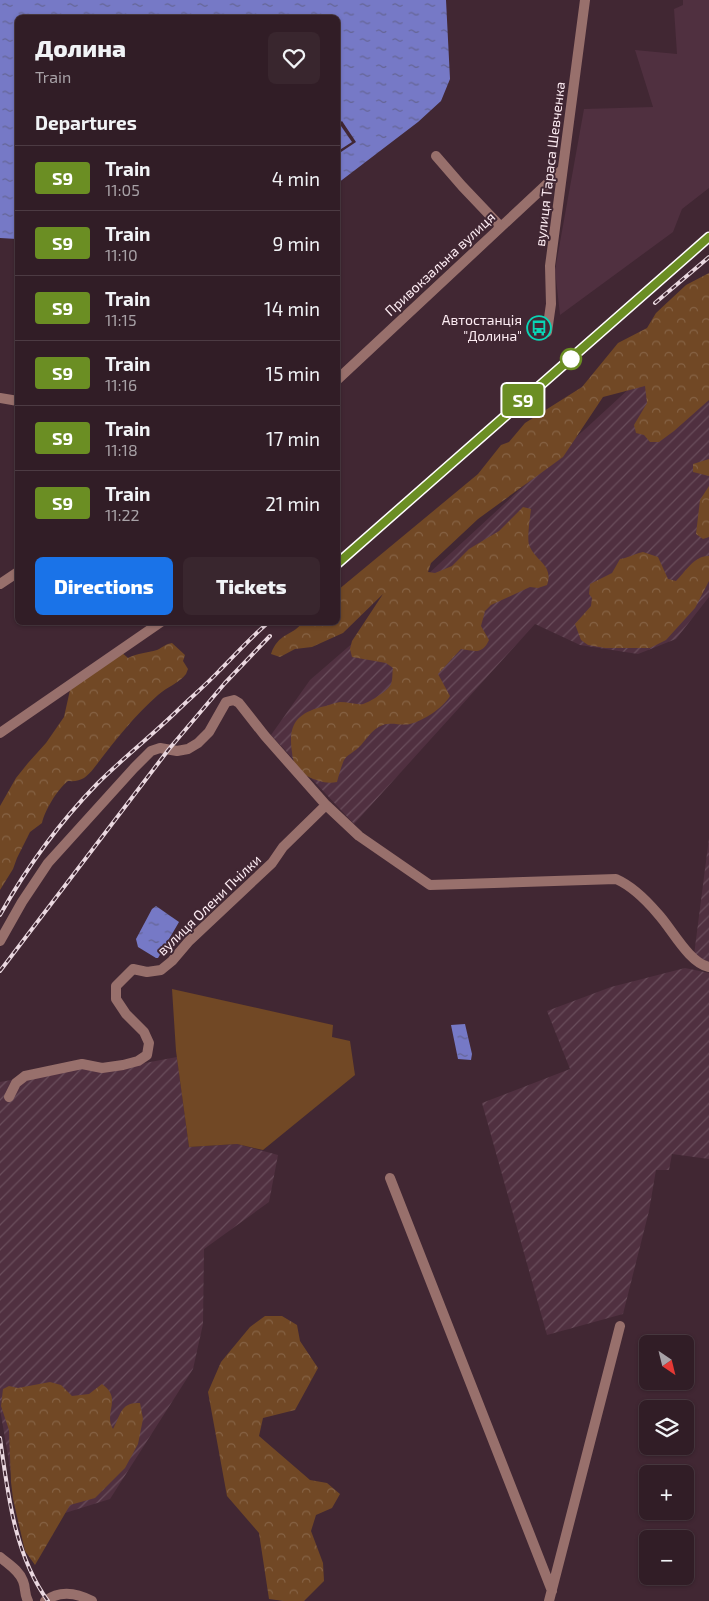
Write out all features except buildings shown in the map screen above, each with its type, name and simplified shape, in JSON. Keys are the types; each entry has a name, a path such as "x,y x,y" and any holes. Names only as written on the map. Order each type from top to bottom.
{"street":[{"name":"вулиця Тараса Шевченка","path":"548,332 551,304 550,266 585,0"},
{"path":"436,156 501,227"},
{"name":"Привокзальна вулиця","path":"340,377 562,170"},
{"path":"1,400 15,401"},
{"path":"0,584 15,574"},
{"path":"0,733 157,625"},
{"path":"0,941 22,902 48,864 134,768 151,751 160,748 177,751 188,750 209,732 226,702 234,700 239,703 264,736 326,805 358,836 430,885 616,879 625,883 658,913 694,959 709,967"},
{"name":"вулиця Олени Пчілки","path":"9,1096 16,1083 25,1076 82,1064 102,1068 138,1061 147,1055 149,1043 144,1032 126,1014 116,999 116,986 133,969 147,972 161,970 172,962 190,941 272,863 283,847 326,805"},
{"path":"390,1178 550,1596"},
{"path":"550,1596 620,1326"},
{"path":"0,1557 19,1573 24,1583 24,1594 28,1601"},
{"path":"45,1601 60,1594 71,1593 92,1601"}],"shaded area":[{"path":"683,0 709,0 709,188 682,209 673,232 560,315 555,270 584,109 653,107 635,50 677,54 674,9 683,5"},
{"path":"709,315 709,597 676,639 638,654 580,645 535,624 354,824 271,735 310,680 362,635"},
{"path":"709,838 709,962 694,955"},
{"path":"685,968 709,973 709,1159 672,1154 669,1170 656,1170 649,1211 623,1314 547,1335 482,1103 570,1069 547,1011 611,987"},
{"path":"177,1057 189,1147 237,1144 278,1155 269,1202 204,1249 203,1324 193,1369 110,1499 20,1527 0,1409 0,1082 85,1067 102,1071"}],"green space":[{"path":"709,273 709,400 659,442 650,442 644,435 636,433 634,425 647,403 645,386 603,397 563,457 478,519 431,563 428,572 435,573 452,566 469,549 499,531 523,507 531,509 528,542 532,551 546,568 549,578 547,585 538,588 530,587 491,605 485,611 481,626 489,640 484,648 478,651 461,649 438,674 450,696 438,709 427,717 415,722 386,724 375,729 344,760 337,782 322,782 301,772 293,760 291,743 293,728 300,717 312,710 338,702 363,704 379,696 391,684 393,668 386,663 352,657 350,649 352,641 383,594 343,633 312,647 295,649 280,657 271,654 277,642 300,625 340,625 340,588 478,474 501,445 509,442 525,423 582,387 618,343 647,328 656,313 686,285"},
{"path":"709,459 709,476 693,472 693,464"},
{"path":"709,486 709,537 703,539 696,534 700,500"},
{"path":"643,552 658,557 668,579 676,581 695,561 704,556 709,556 709,581 695,608 666,640 650,648 605,648 588,645 581,640 575,624 591,606 590,584 612,573 620,559"},
{"path":"172,643 185,655 183,661 188,669 186,674 158,695 141,712 83,779 68,781 60,790 49,806 42,823 30,832 13,869 0,890 0,806 16,778 46,743 64,717 70,690 120,651 128,658 157,650"},
{"path":"172,989 333,1025 332,1037 350,1041 355,1075 263,1150 237,1144 189,1147 176,1051"},
{"path":"265,1316 282,1316 297,1325 300,1341 318,1368 295,1410 263,1418 259,1436 310,1480 327,1483 340,1494 332,1508 316,1515 311,1531 323,1563 324,1581 304,1601 269,1599 259,1533 227,1496 208,1392 221,1362 250,1327"},
{"path":"50,1382 61,1385 72,1396 89,1394 102,1384 111,1395 110,1417 113,1429 122,1410 133,1403 140,1403 143,1419 138,1444 125,1468 95,1498 70,1505 35,1565 25,1551 13,1499 9,1430 1,1406 3,1389 9,1386 18,1388"}],"water":[{"path":"0,0 446,0 450,79 441,101 418,122 340,181 340,15 15,15 15,239 0,238"},
{"path":"156,906 179,922 158,958 138,947 136,939 152,909"},
{"path":"465,1024 472,1054 471,1060 458,1059 451,1025"}],"pier":[{"path":"342,121 356,142 340,153 340,150 352,142 340,127"}],"railway":[{"path":"340,561 709,237"},
{"path":"655,303 709,257"},
{"path":"0,915 44,846 83,799 266,625"},
{"path":"0,971 169,749 225,683 270,636"},
{"path":"0,1438 10,1502 20,1544 27,1564 48,1601"}],"train":[{"name":"S9","path":"340,561 709,237"}],"place":[{"name":"Автостанція \"Долина\"","path":"539,328"}]}
